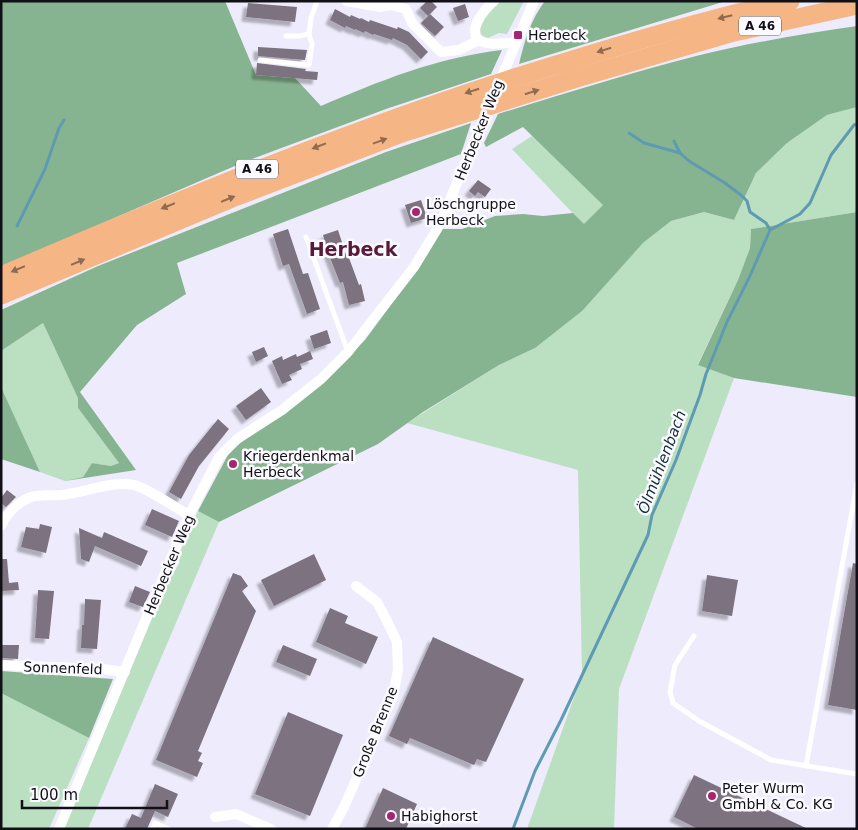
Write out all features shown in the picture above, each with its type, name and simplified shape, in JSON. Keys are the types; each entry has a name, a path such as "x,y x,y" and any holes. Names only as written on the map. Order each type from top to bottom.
{"highway":[{"name":"A 46","path":"1,276 234,178 417,110 518,76 650,36 790,1"},
{"name":"A 46","path":"1,295 232,198 402,133 580,76 734,32 857,5"},
{"path":"664,52 857,15"}],"street":[{"path":"346,1 380,7 391,5 406,9 412,24 441,52 459,50 480,40"},
{"name":"Herbecker Weg","path":"59,829 189,515 219,457 237,439 282,410 321,379 348,352 414,267 439,226 514,44 534,1"},
{"path":"493,2 476,23 476,36 487,43 514,44"},
{"path":"1,526 17,504 30,497 62,495 99,487 127,484 137,486 189,515"},
{"name":"Große Brenne","path":"332,829 344,807 393,696 398,670 397,642 387,621 377,602 356,586"},
{"name":"Sonnenfeld","path":"1,665 102,669 125,672"},
{"path":"215,817 236,814 271,829"}],"lane":[{"path":"260,60 309,65 312,44 308,34 317,1"},
{"path":"286,36 308,34"},
{"path":"306,237 348,352"},
{"path":"806,766 857,483"},
{"path":"694,636 675,665 670,692 674,703 699,722 771,760 857,774"},
{"path":"153,829 155,824 169,829"}],"green space":[{"path":"1,1 225,1 256,75 295,78 321,106 387,79 432,64 479,53 502,50 491,74 386,109 244,162 1,267"},
{"path":"501,1 524,1 507,34 499,33 488,38 482,36 480,26 482,21 488,11"},
{"path":"545,1 726,1 519,64 529,31"},
{"path":"857,26 857,107 827,115 787,143 756,173 734,220 704,212 671,221 643,243 582,311 535,348 499,365 423,412 378,444 219,522 198,511 229,453 328,378 365,340 418,268 442,229 462,229 495,216 523,214 543,216 573,213 584,224 603,205 523,127 486,147 484,143 498,114 696,56 776,39"},
{"path":"857,107 857,212 751,229 750,248 738,280 698,364 734,378 619,689 614,829 527,829 582,675 578,470 407,423 499,365 535,348 620,268 643,243 671,221 704,212 734,220 756,173 787,143 827,115"},
{"path":"471,123 461,154 177,263 186,294 137,325 80,392 136,470 65,481 83,477 92,463 111,466 119,463 78,408 78,398 43,323 1,351 1,310 98,266 386,152"},
{"path":"532,136 604,204 584,225 512,149"},
{"path":"857,212 857,397 734,378 698,365 738,280 750,248 751,229"},
{"path":"43,323 79,399 78,408 119,463 111,466 92,463 83,477 65,481 40,472 1,387 1,351"},
{"path":"1,387 40,472 1,459"},
{"path":"198,511 219,522 88,829 64,829 172,571 174,572 180,562 177,559"},
{"path":"1,671 113,679 89,738 1,693"},
{"path":"1,693 89,738 49,829 1,829"}],"building":[{"path":"427,1 431,1 437,7 428,16 420,8"},
{"path":"248,3 297,7 295,22 246,17"},
{"path":"465,4 469,17 458,21 453,8"},
{"path":"335,9 350,17 351,15 369,22 370,20 397,29 398,27 409,32 428,52 421,59 407,45 393,38 392,40 365,31 364,33 346,26 345,28 330,20"},
{"path":"430,14 444,27 435,36 421,23"},
{"path":"258,47 307,50 305,60 258,56"},
{"path":"257,63 318,72 317,80 256,75"},
{"path":"478,180 491,189 485,197 478,192 475,196 469,191"},
{"name":"Löschgruppe Herbeck","path":"421,200 427,218 411,223 405,205"},
{"path":"288,229 303,274 308,273 320,309 307,314 289,264 283,266 273,234"},
{"path":"338,230 347,258 349,258 359,285 361,284 365,301 349,305 343,282 340,283 329,255 323,235"},
{"path":"327,330 331,343 314,349 310,336"},
{"path":"264,347 268,356 256,362 252,352"},
{"path":"310,351 313,359 300,364 302,369 289,375 292,380 282,384 272,361 282,356 283,360 296,354 297,357"},
{"path":"261,388 271,402 246,420 236,406"},
{"path":"218,419 229,429 199,466 181,499 169,492 189,455"},
{"path":"7,490 16,497 6,507 1,503 1,498"},
{"path":"152,509 179,521 172,537 145,525"},
{"path":"40,524 52,527 46,553 21,547 26,527 39,529"},
{"path":"79,528 102,538 104,532 148,551 141,566 95,546 89,562 81,559"},
{"path":"314,554 326,580 274,606 261,580"},
{"path":"1,559 7,559 9,583 18,582 19,590 1,591"},
{"path":"853,563 857,564 857,710 828,705"},
{"path":"233,573 241,576 248,586 242,591 256,611 198,751 202,753 198,761 203,763 197,777 156,760"},
{"path":"707,575 738,580 732,616 702,611"},
{"path":"135,586 150,592 143,607 129,602"},
{"path":"38,590 54,591 49,639 35,638"},
{"path":"85,599 101,600 97,649 81,648"},
{"path":"330,608 348,616 345,623 378,637 366,664 316,642"},
{"path":"433,637 524,679 486,762 477,759 474,765 410,738 407,744 389,736"},
{"path":"1,645 19,645 18,659 1,658"},
{"path":"283,645 317,659 310,676 276,662"},
{"path":"288,712 343,735 310,816 255,794"},
{"name":"Peter Wurm GmbH & Co. KG","path":"694,775 808,829 698,829 674,817"},
{"path":"155,784 178,794 168,817 155,811 147,829 125,829 132,814 141,818"},
{"name":"Habighorst","path":"383,788 417,804 406,829 365,829"}],"waterway":[{"path":"17,226 45,169 59,128 64,120"},
{"name":"Ölmühlenbach","path":"513,829 535,771 648,535 652,515 676,460 706,374 727,322 770,230 800,214 810,203 831,155 854,125 857,124"},
{"path":"629,133 644,143 680,153 689,161 725,183 747,201 750,212 766,223 770,230"},
{"path":"674,141 680,153"}],"place":[{"name":"Herbeck","path":"518,35"},
{"name":"Löschgruppe Herbeck","path":"416,212"},
{"name":"Kriegerdenkmal Herbeck","path":"233,464"},
{"name":"Peter Wurm GmbH & Co. KG","path":"712,796"},
{"name":"Habighorst","path":"391,816"}],"district":[{"name":"Herbeck","path":"353,249"}]}
